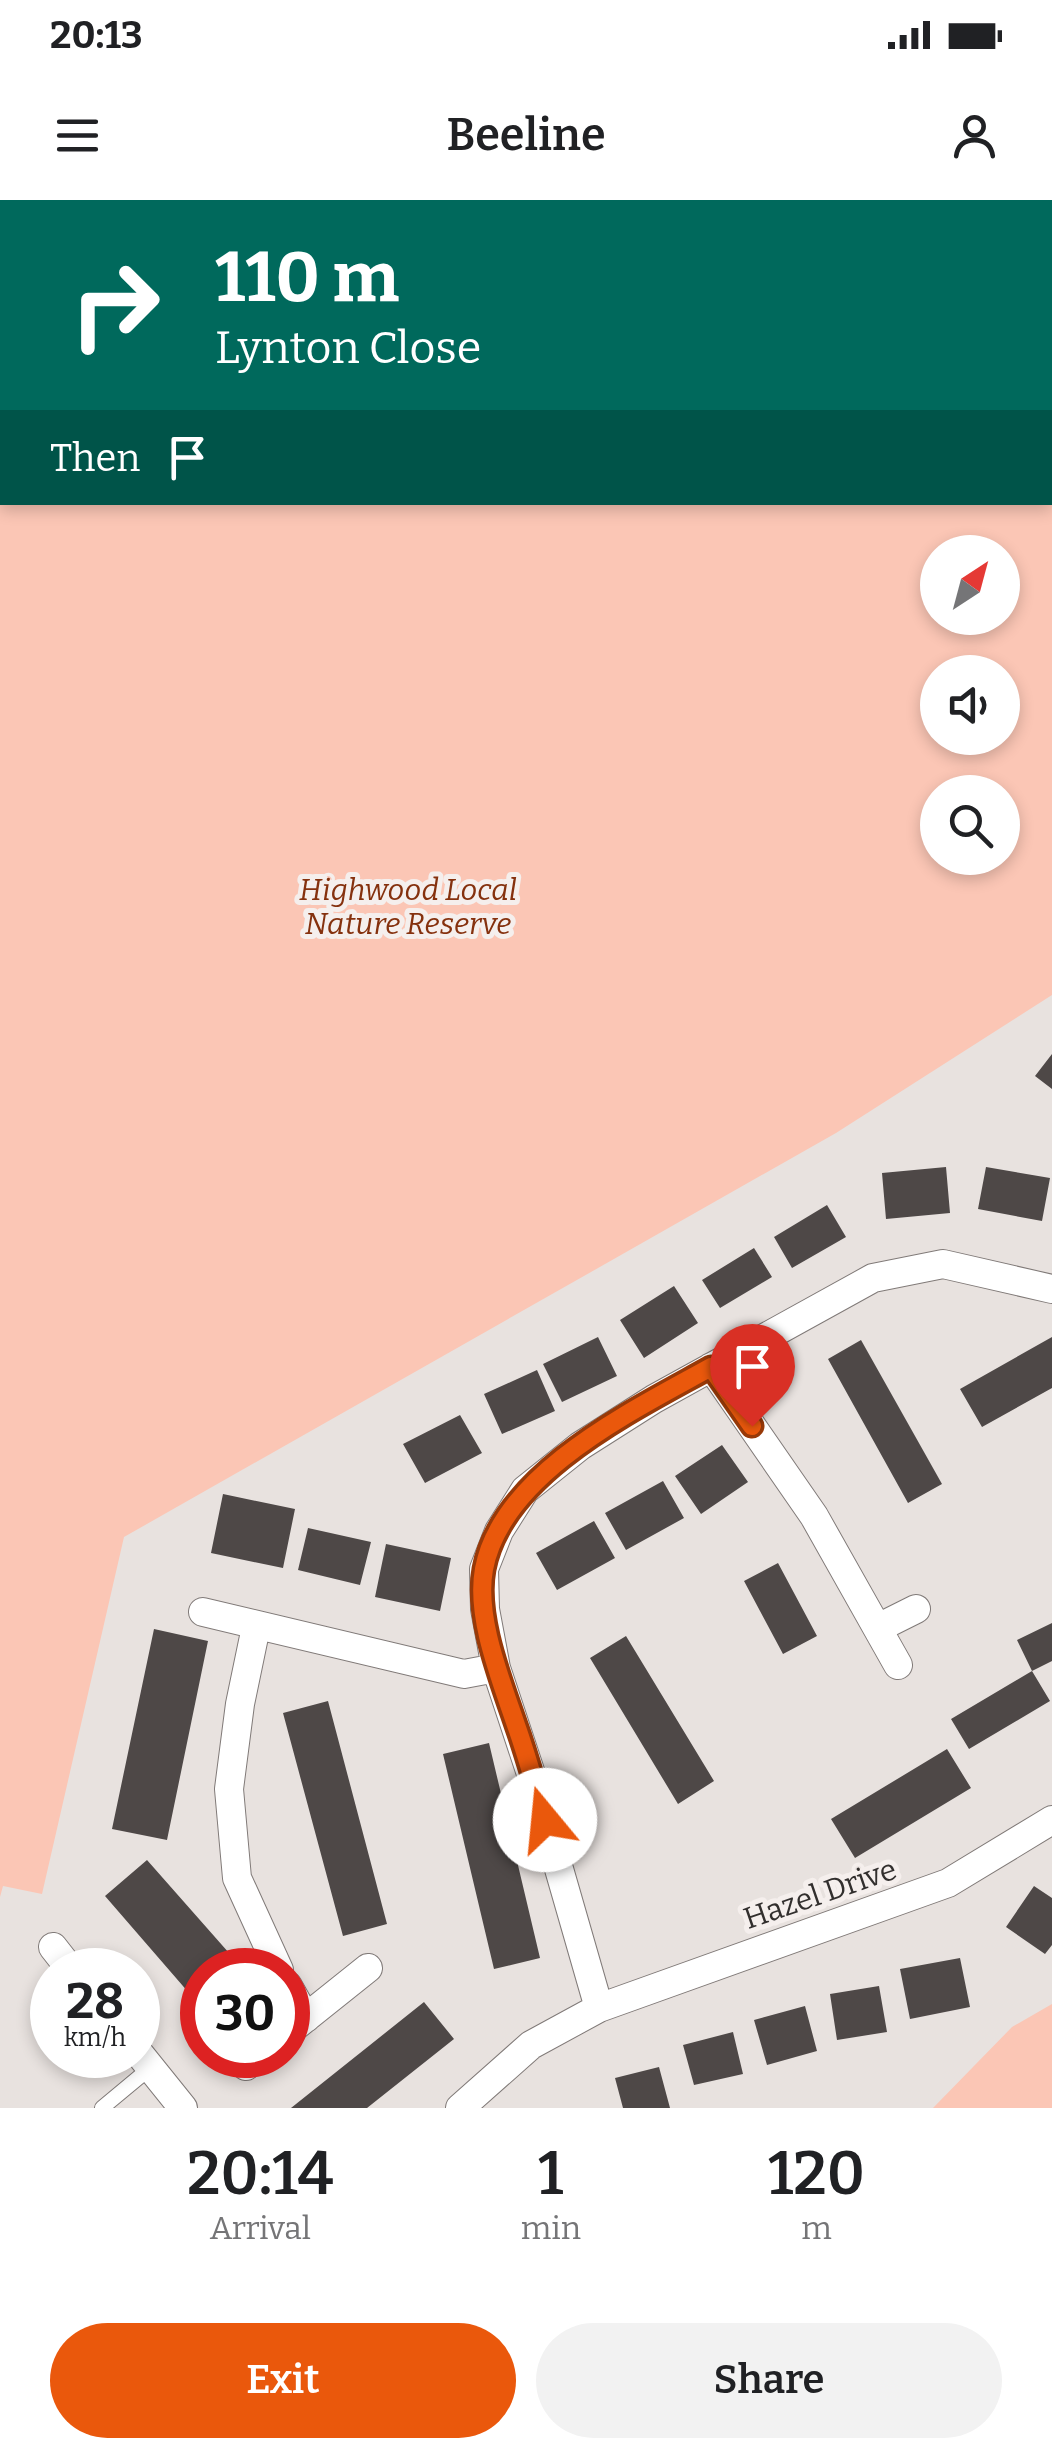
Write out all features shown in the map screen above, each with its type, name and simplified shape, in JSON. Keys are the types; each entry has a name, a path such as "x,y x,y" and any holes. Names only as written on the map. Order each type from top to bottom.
{"street":[{"path":"599,2008 496,1668 485,1609 484,1569 499,1531 525,1490 580,1446 711,1367 873,1278 943,1264 1052,1290"},
{"path":"711,1367 814,1516 898,1666"},
{"path":"878,1628 916,1608"},
{"path":"203,1612 464,1674 496,1668"},
{"path":"256,1627 240,1704 229,1789 237,1878 268,1948"},
{"name":"Hazel Drive","path":"460,2108 532,2045 599,2008 948,1883 1052,1820"},
{"path":"310,2015 368,1968"},
{"path":"159,2078 183,2108"}],"lane":[{"path":"102,2108 128,2078"}],"green space":[{"name":"Highwood Local Nature Reserve","path":"0,505 1052,505 1052,995 836,1133 124,1537 42,1894 3,1886 0,1897"},
{"path":"1052,2004 1052,2108 933,2108 1012,2027"}],"building":[{"path":"1052,1054 1052,1089 1035,1076"},
{"path":"946,1167 950,1213 886,1219 882,1173"},
{"path":"986,1167 1050,1178 1042,1221 978,1209"},
{"path":"827,1205 846,1237 792,1268 774,1237"},
{"path":"754,1248 772,1277 720,1308 702,1280"},
{"path":"674,1286 698,1323 644,1358 620,1320"},
{"path":"598,1337 617,1376 562,1402 543,1364"},
{"path":"1052,1337 1052,1388 982,1427 960,1389"},
{"path":"861,1340 942,1484 908,1503 828,1359"},
{"path":"537,1370 555,1411 502,1434 484,1394"},
{"path":"460,1415 482,1453 425,1483 403,1444"},
{"path":"722,1445 748,1482 701,1514 675,1476"},
{"path":"663,1481 684,1518 626,1550 605,1513"},
{"path":"223,1494 295,1509 283,1568 211,1553"},
{"path":"594,1521 615,1558 557,1590 536,1553"},
{"path":"308,1528 371,1542 360,1585 298,1570"},
{"path":"386,1544 451,1558 440,1611 375,1597"},
{"path":"778,1563 817,1636 783,1654 744,1581"},
{"path":"1052,1623 1052,1661 1032,1671 1017,1640"},
{"path":"154,1629 208,1641 167,1840 112,1829"},
{"path":"626,1636 714,1781 678,1804 590,1658"},
{"path":"1032,1671 1050,1701 969,1749 951,1719"},
{"path":"328,1701 387,1924 343,1936 283,1713"},
{"path":"489,1743 540,1958 494,1969 443,1754"},
{"path":"947,1749 971,1788 855,1858 831,1819"},
{"path":"147,1860 225,1948 180,1948 180,1983 160,1960 160,1948 150,1948 105,1896"},
{"path":"1034,1886 1052,1898 1052,1945 1045,1954 1006,1927"},
{"path":"960,1958 970,2007 910,2019 900,1969"},
{"path":"879,1986 887,2032 837,2040 830,1994"},
{"path":"424,2002 454,2039 367,2108 291,2108"},
{"path":"805,2006 817,2051 767,2065 754,2020"},
{"path":"733,2032 743,2074 694,2085 683,2045"},
{"path":"659,2067 670,2108 623,2108 615,2078"}],"route":[{"path":"545,1820 496,1668 485,1609 484,1569 499,1531 525,1490 580,1446 711,1367 752,1426"}]}
